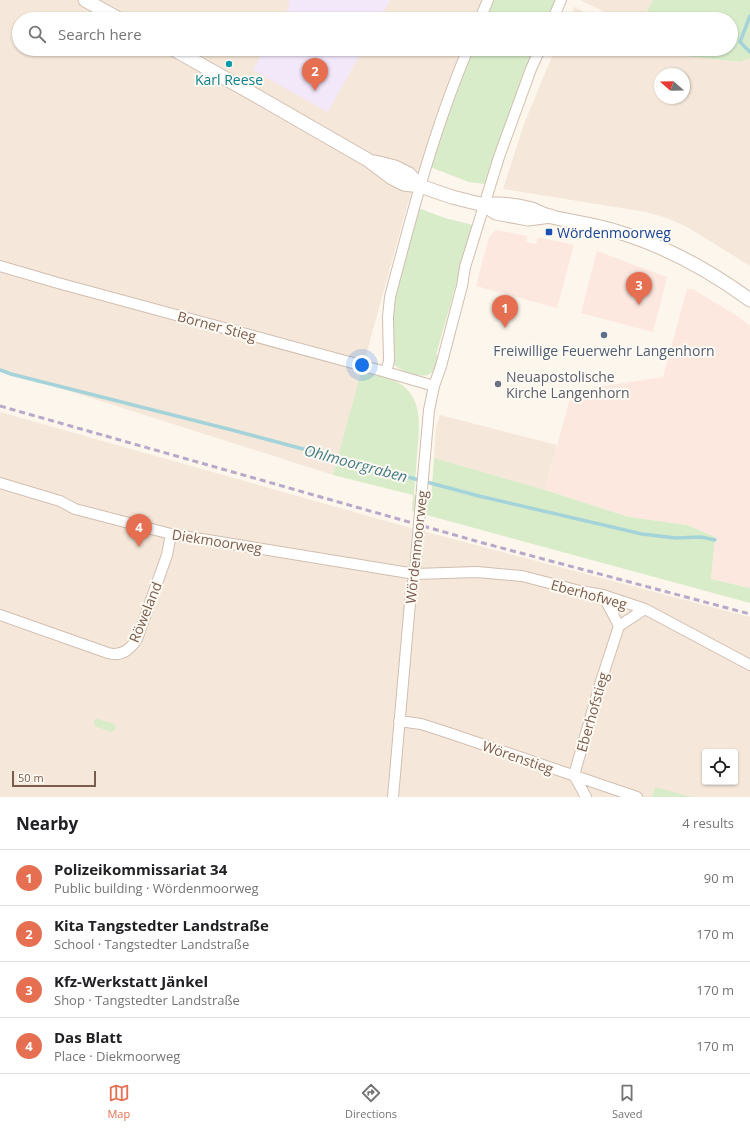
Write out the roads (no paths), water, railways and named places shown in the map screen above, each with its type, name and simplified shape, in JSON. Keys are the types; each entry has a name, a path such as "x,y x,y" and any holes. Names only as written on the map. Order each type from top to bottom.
{"street":[{"path":"85,0 106,12"},
{"path":"483,12 488,0"},
{"path":"556,12 561,0"},
{"path":"185,56 368,160 395,167 409,174 420,186 452,197 484,205 498,203 531,209 551,216 594,225 646,242 699,267 750,300"},
{"path":"386,372 389,361 388,317 390,297 420,186 451,89 465,56"},
{"name":"Wördenmoorweg","path":"393,797 411,591 415,574 429,410 434,386 441,366 462,286 465,267 484,205 528,76 537,56"},
{"name":"Borner Stieg","path":"0,266 434,386"},
{"name":"Diekmoorweg","path":"0,483 60,501 75,509 171,534 415,574"},
{"name":"Röweland","path":"0,615 108,653 117,654 124,652 133,645 137,639 167,555 171,534"},
{"name":"Eberhofweg","path":"415,574 477,572 522,576 580,591 603,595 645,609 750,665"},
{"path":"603,595 619,626 645,609"},
{"name":"Eberhofstieg","path":"574,775 601,681 619,626"},
{"name":"Wörenstieg","path":"399,722 421,724 442,730 637,797"},
{"path":"574,775 586,797"}],"waterway":[{"name":"Ohlmoorgraben","path":"750,16 740,42 750,52"},
{"name":"Ohlmoorgraben","path":"0,370 479,496 642,534 676,538 701,537 715,540"}],"railway":[{"path":"0,406 483,543 750,614"}],"place":[{"name":"Karl Reese","path":"229,64"},
{"name":"Kita Tangstedter Landstraße","path":"315,91"},
{"name":"Wördenmoorweg","path":"549,232"},
{"name":"Kfz-Werkstatt Jänkel","path":"639,305"},
{"name":"Polizeikommissariat 34","path":"505,328"},
{"name":"Freiwillige Feuerwehr Langenhorn","path":"604,335"},
{"name":"Neuapostolische Kirche Langenhorn","path":"498,384"},
{"name":"Das Blatt","path":"139,547"}]}
